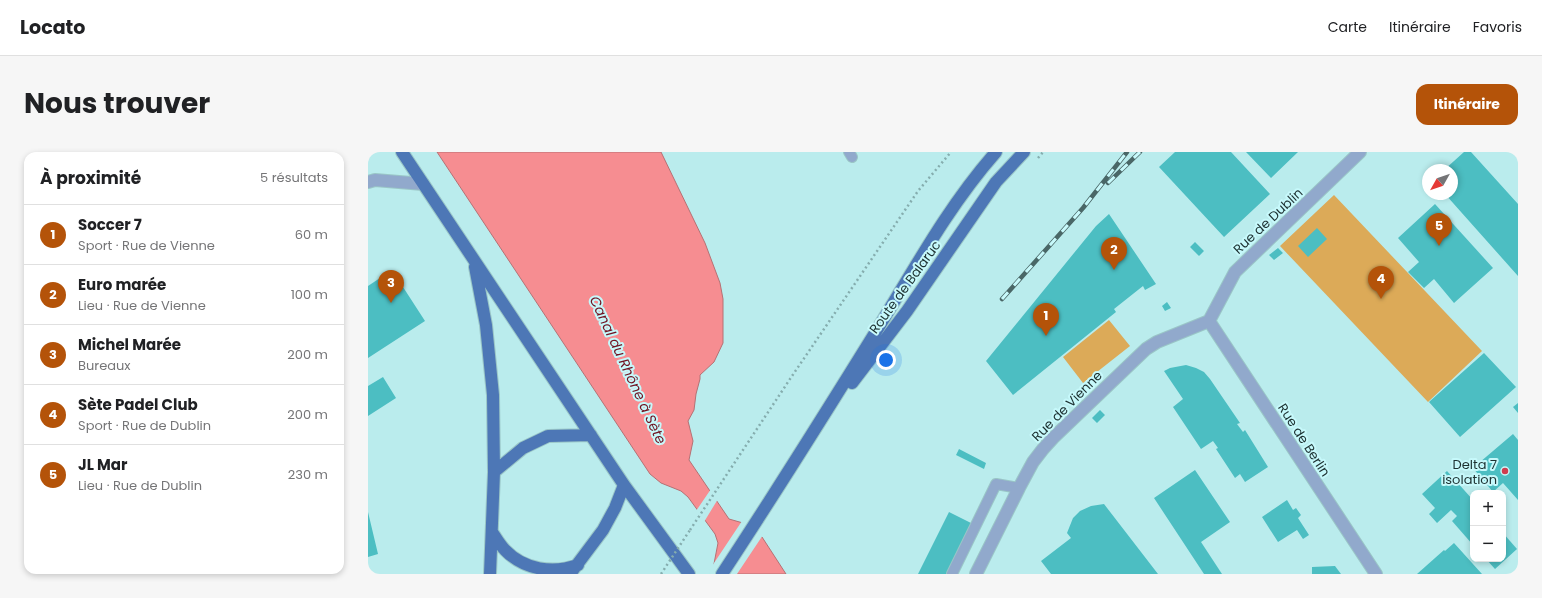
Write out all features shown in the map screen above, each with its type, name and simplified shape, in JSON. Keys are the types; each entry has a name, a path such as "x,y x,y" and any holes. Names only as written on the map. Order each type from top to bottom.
{"main road":[{"path":"402,152 624,485 689,574"},
{"name":"Route de Balaruc","path":"722,574 809,439 935,233 977,174 996,152"},
{"name":"Route de Balaruc","path":"809,439 907,311 996,182 1024,152"},
{"path":"474,261 486,325 493,395 494,472 490,574"},
{"path":"494,472 523,448 548,436 591,435"},
{"path":"492,532 506,551 524,564 541,570 574,569 603,530 615,508 624,485"}],"street":[{"name":"Rue de Dublin","path":"1209,321 1235,272 1360,152"},
{"path":"368,182 375,180 423,184"},
{"name":"Rue de Vienne","path":"976,574 1033,462 1053,438 1135,359 1157,342 1209,321"},
{"name":"Rue de Berlin","path":"1209,321 1376,574"}],"lane":[{"path":"952,574 996,484 1019,488"}],"path":[{"path":"661,574 792,376 918,191 951,152"}],"shaded area":[{"path":"1334,195 1482,351 1428,402 1280,246"},
{"path":"1109,320 1130,346 1083,383 1063,357"}],"water":[{"name":"Canal du Rhône à Sète","path":"437,152 661,152 705,243 720,283 723,299 723,343 714,362 700,375 694,410 688,421 693,441 689,460 729,519 743,523 762,537 786,574 712,574 718,543 715,534 688,497 681,491 661,483 650,474"}],"pier":[{"path":"711,489 718,499 704,522 696,511"},
{"path":"742,521 763,535 737,574 709,574 710,569"}],"building":[{"path":"1175,152 1231,152 1270,194 1224,237 1159,167"},
{"path":"1246,152 1298,152 1271,178"},
{"path":"1464,152 1471,152 1518,204 1518,276 1450,200 1458,200 1458,164 1451,164"},
{"path":"1435,204 1493,268 1454,303 1434,279 1424,288 1408,272 1419,262 1398,238"},
{"path":"1109,214 1156,284 1145,290 1143,286 1114,309 1116,312 1013,395 986,361 1096,226"},
{"path":"1317,228 1327,239 1308,257 1298,246"},
{"path":"1195,242 1204,251 1199,256 1190,247"},
{"path":"1278,248 1283,253 1274,260 1269,255"},
{"path":"392,270 425,321 368,358 368,286"},
{"path":"1167,302 1171,308 1165,311 1162,306"},
{"path":"1484,353 1516,387 1460,437 1429,402"},
{"path":"1186,365 1204,372 1210,379 1240,423 1237,424 1243,432 1245,430 1268,467 1245,482 1240,474 1235,478 1216,449 1218,448 1213,441 1201,449 1173,407 1183,399 1164,371 1170,368"},
{"path":"383,377 396,398 368,416 368,386"},
{"path":"1518,403 1518,413 1513,407"},
{"path":"1100,410 1105,415 1097,423 1092,418"},
{"name":"Delta 7 isolation","path":"1513,434 1518,440 1518,500 1503,483 1495,490 1491,490 1473,468"},
{"path":"959,449 986,463 984,469 956,455"},
{"path":"1195,470 1230,522 1201,542 1222,574 1204,574 1154,498"},
{"path":"1447,471 1470,497 1470,542 1452,521 1457,516 1451,510 1437,523 1429,514 1435,508 1422,494"},
{"path":"1287,500 1293,510 1296,508 1301,515 1298,518 1309,535 1303,539 1297,530 1278,542 1262,517"},
{"path":"1104,504 1158,574 1051,574 1041,561 1071,538 1067,533 1073,518 1080,511 1091,506"},
{"path":"368,512 378,554 368,557"},
{"path":"949,512 973,524 947,574 918,574"},
{"path":"1506,536 1517,549 1506,559"},
{"path":"1454,543 1482,574 1417,574 1444,550 1445,551"},
{"path":"1489,562 1503,562 1495,569"},
{"path":"1335,566 1341,574 1312,574 1312,567"}],"railway":[{"path":"1002,299 1083,208 1127,152"},
{"path":"1108,183 1140,152"}],"place":[{"name":"JL Mar","path":"1439,246"},
{"name":"Euro marée","path":"1114,270"},
{"name":"Sète Padel Club","path":"1381,299"},
{"name":"Michel Marée","path":"391,303"},
{"name":"Soccer 7","path":"1046,336"},
{"name":"Delta 7 isolation","path":"1505,471"}]}
